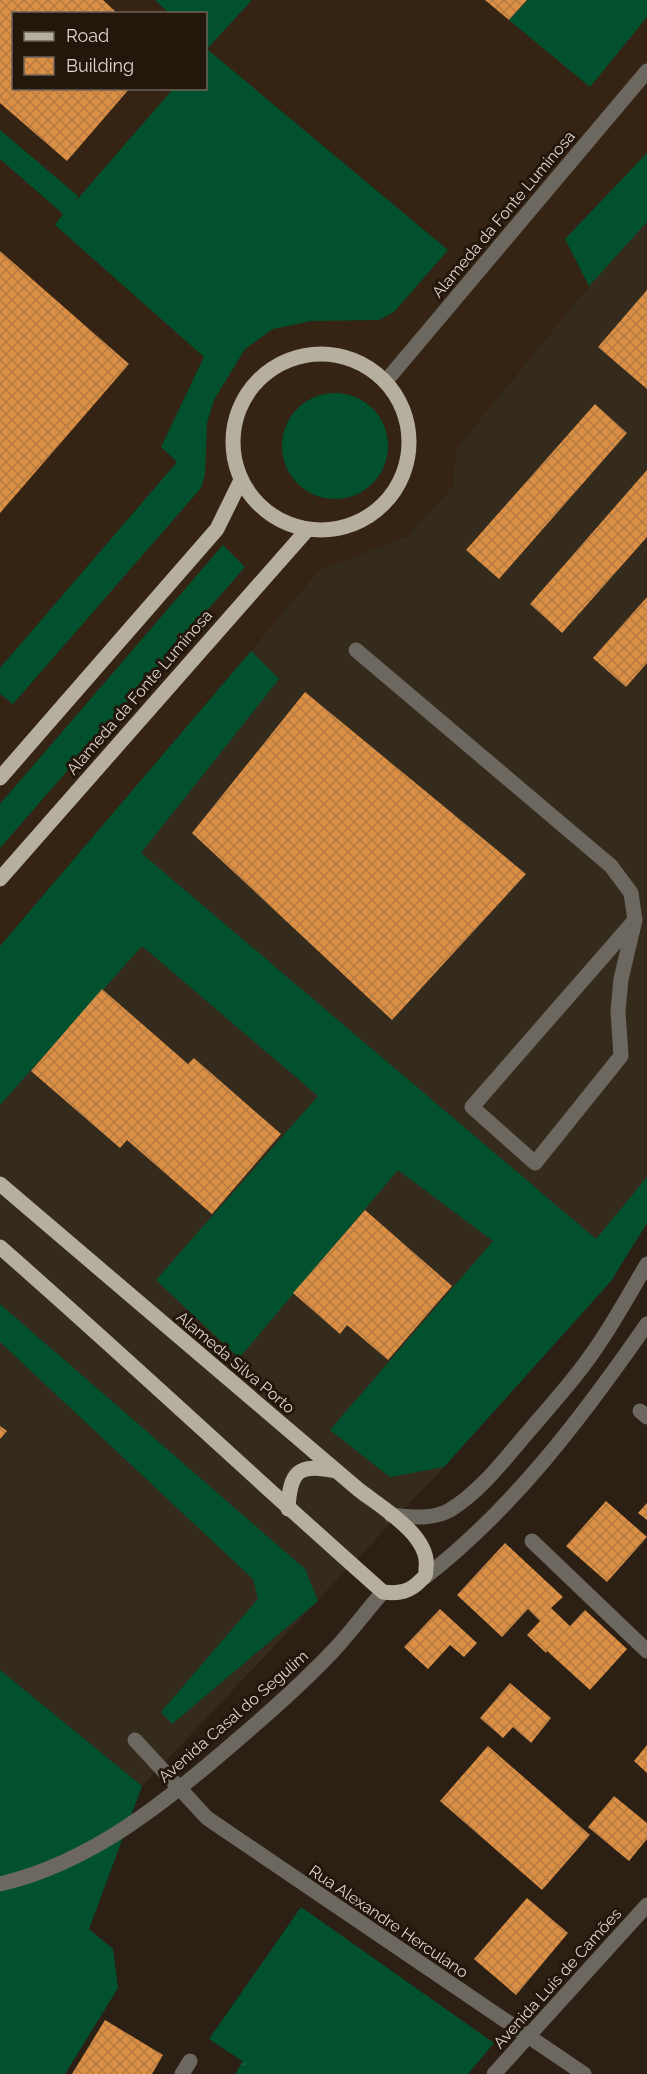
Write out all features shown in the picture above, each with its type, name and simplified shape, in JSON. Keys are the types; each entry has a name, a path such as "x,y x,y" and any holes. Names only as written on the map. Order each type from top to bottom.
{"main road":[{"path":"331,353 361,362 386,381 403,408 410,439 405,471 389,500 366,519 337,530 307,530 279,521 257,504 241,480 232,450 236,418 249,390 271,369 300,356 331,353"},
{"path":"0,778 217,529 241,480"},
{"name":"Alameda da Fonte Luminosa","path":"0,879 307,530"},
{"name":"Alameda Silva Porto","path":"0,1184 336,1471 416,1536 424,1549 427,1561 425,1577"},
{"path":"0,1247 89,1325 288,1509 383,1592 402,1593 414,1587 425,1577"},
{"path":"288,1509 291,1484 305,1468 319,1467 336,1471"}],"street":[{"name":"Alameda da Fonte Luminosa","path":"386,381 647,71"},
{"path":"356,650 611,866 631,893 635,920 620,989 618,1011 621,1056 535,1162 472,1107 635,920"},
{"path":"391,1515 421,1518 432,1516 449,1510 479,1487 558,1396 602,1340 647,1264"},
{"path":"425,1577 500,1509 553,1450 606,1383 647,1324"},
{"path":"532,1541 647,1651"},
{"name":"Avenida Casal do Segulim","path":"0,1884 18,1880 77,1856 125,1828 180,1790 283,1701 334,1650 383,1592"},
{"name":"Rua Alexandre Herculano","path":"135,1740 207,1818 584,2074"},
{"name":"Avenida Luís de Camões","path":"494,2074 647,1905"},
{"path":"182,2074 190,2061"}],"shaded area":[{"path":"0,0 647,0 647,153 566,239 589,286 456,449 453,486 408,536 319,570 0,946"},
{"path":"647,153 647,1223 611,1281 444,1467 142,1786 0,1670 0,946 319,570 408,536 452,486 456,449 589,286"}],"green space":[{"path":"155,0 252,0 207,49 207,12 168,12"},
{"path":"528,0 647,0 647,17 590,87 509,20"},
{"path":"207,49 448,250 394,312 379,320 311,321 273,329 245,349 214,400 207,423 205,475 201,488 13,704 0,694 0,668 177,462 161,447 204,357 55,225 63,214 0,159 0,130 78,196 74,203 172,90 207,90"},
{"path":"647,153 647,222 589,286 565,239"},
{"path":"335,393 355,397 373,408 384,426 388,446 384,466 373,484 355,495 335,499 315,495 297,484 286,466 282,446 286,426 297,408 315,397"},
{"path":"223,545 245,567 0,848 0,804"},
{"path":"251,651 279,679 141,853 596,1239 647,1177 647,1223 611,1281 444,1467 390,1477 330,1430 493,1241 398,1170 239,1358 156,1280 318,1096 142,946 0,1105 0,946"},
{"path":"0,1304 305,1569 318,1601 172,1724 161,1712 258,1599 253,1579 0,1342"},
{"path":"0,1670 142,1786 89,1929 113,1949 118,1988 65,2074 0,2074"},
{"path":"301,1907 494,2043 468,2074 262,2074 209,2039"},
{"path":"243,2061 262,2074 235,2074"}],"building":[{"path":"0,0 103,0 116,12 12,12 12,90 128,90 67,161 0,103"},
{"path":"485,0 527,0 509,20"},
{"path":"0,251 129,364 0,513"},
{"path":"647,290 647,389 598,347"},
{"path":"595,404 627,433 499,579 466,550"},
{"path":"647,470 647,537 562,633 530,604"},
{"path":"647,597 647,663 626,687 593,658"},
{"path":"305,692 526,874 392,1020 192,833"},
{"path":"102,989 188,1064 194,1058 281,1134 212,1214 127,1140 120,1148 31,1071"},
{"path":"365,1210 452,1286 388,1360 347,1325 340,1334 293,1293"},
{"path":"0,1426 7,1431 0,1439"},
{"path":"606,1501 647,1537 607,1582 566,1546"},
{"path":"647,1503 647,1520 638,1513"},
{"path":"505,1543 563,1597 551,1608 570,1626 585,1610 627,1649 590,1690 527,1635 540,1621 528,1609 502,1637 457,1595"},
{"path":"440,1609 477,1643 464,1657 450,1645 428,1669 404,1647"},
{"path":"510,1683 551,1718 531,1743 513,1727 503,1738 480,1718"},
{"path":"647,1745 647,1773 634,1761"},
{"path":"488,1746 590,1835 542,1890 440,1801"},
{"path":"614,1796 647,1823 647,1839 629,1861 588,1827"},
{"path":"527,1898 568,1933 516,1995 474,1959"},
{"path":"105,2020 163,2055 152,2074 72,2074"}]}
